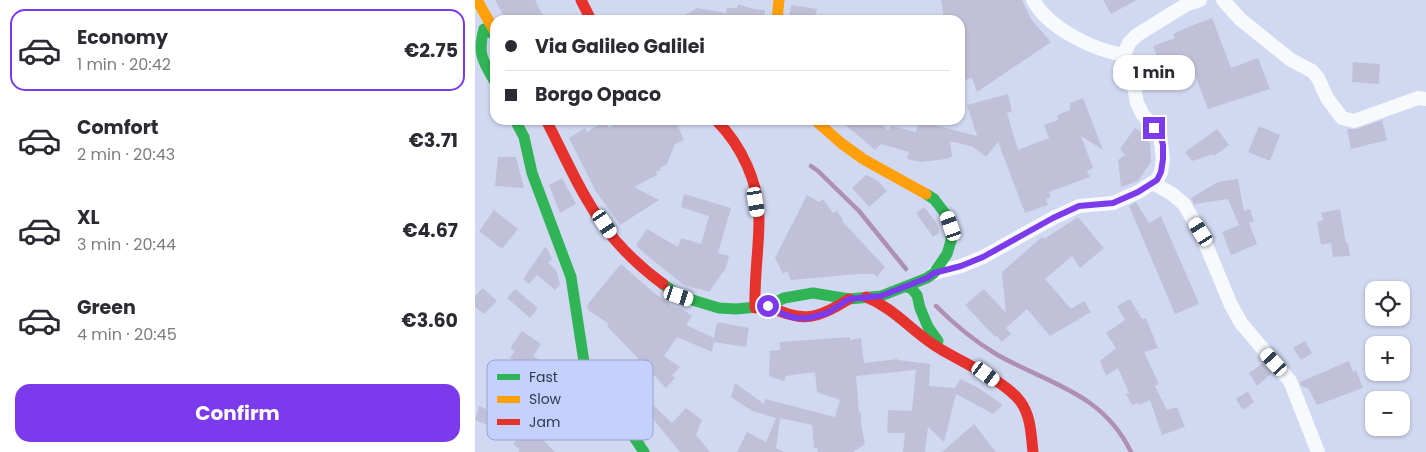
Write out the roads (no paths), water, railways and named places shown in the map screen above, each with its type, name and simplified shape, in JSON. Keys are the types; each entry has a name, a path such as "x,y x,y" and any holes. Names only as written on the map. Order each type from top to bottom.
{"main road":[{"path":"477,0 487,31 479,42 478,53 490,73"},
{"path":"581,0 588,15"},
{"path":"778,15 779,0"},
{"path":"518,125 524,137 532,173 571,277 584,360"},
{"path":"549,125 585,196 614,238 637,263 679,296 719,308 737,310 768,306 784,298 813,293 849,299 881,296 930,275"},
{"path":"720,125 742,154 753,186 759,218 754,293 755,308"},
{"path":"821,125 863,159 934,199 947,216 951,226 951,241 947,254 930,275 919,299"},
{"path":"901,288 915,291 928,327 950,354"},
{"path":"898,313 895,301 901,288"},
{"path":"827,296 827,313"},
{"path":"784,298 782,309 785,315"},
{"path":"865,298 887,306 898,313 925,339 986,374 1017,397 1027,415 1033,452"},
{"path":"768,306 785,315 809,318 827,313 849,299"},
{"path":"636,440 644,452"}],"street":[{"path":"1033,0 1045,16 1070,34 1089,45 1107,52 1124,55"},
{"path":"930,275 983,257 1053,218 1079,206 1113,203 1138,192 1157,180 1161,172 1163,145 1160,134 1143,115 1137,103 1133,81 1124,55 1129,43 1137,35 1187,4 1200,0"},
{"path":"1223,0 1240,19 1291,60 1312,70 1318,78 1327,98 1342,118 1354,121 1418,98 1426,99"},
{"path":"1153,183 1172,194 1184,204 1201,232 1231,305 1241,323 1290,381 1318,452"}],"waterway":[{"path":"811,166 859,211 906,269"},
{"path":"936,306 980,344 996,354 1054,382 1089,403 1105,416 1119,432 1131,452"}]}
